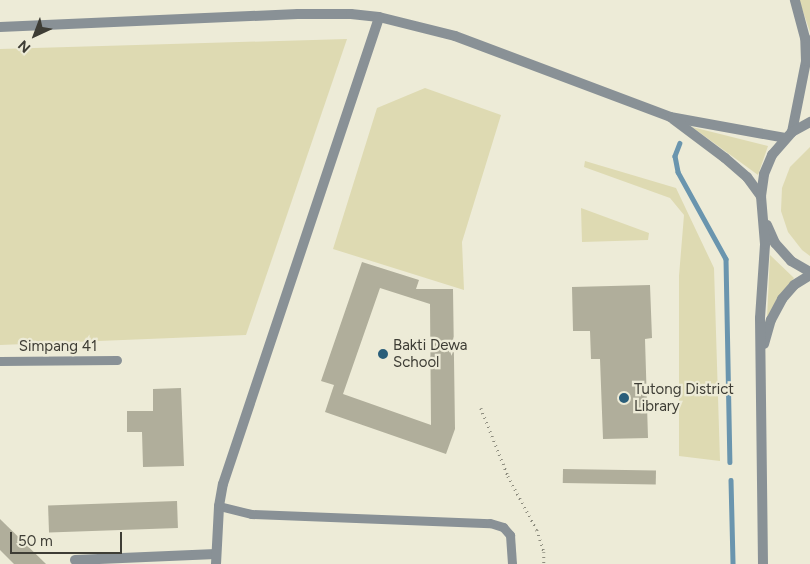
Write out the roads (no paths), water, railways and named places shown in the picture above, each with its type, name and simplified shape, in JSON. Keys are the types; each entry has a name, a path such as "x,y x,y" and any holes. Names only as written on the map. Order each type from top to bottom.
{"street":[{"path":"789,135 806,61 805,38 795,0"},
{"path":"0,27 298,14 351,14 379,17 455,36 670,117 789,135"},
{"path":"75,560 123,562 216,559 218,506 223,484 379,17"},
{"path":"670,117 726,158 746,177 761,196"},
{"path":"763,564 760,318 765,244 761,196 772,155 789,135 810,122"},
{"path":"761,355 771,320 782,299 794,285 810,274 791,261 780,249 764,220"}],"lane":[{"name":"Simpang 41","path":"0,361 117,360"},
{"path":"218,506 251,514 490,523 503,527 510,535 512,564"}],"waterway":[{"path":"680,143 675,156 678,172 726,259 730,462"},
{"path":"731,480 733,564"}],"place":[{"name":"Bakti Dewa School","path":"383,354"},
{"name":"Tutong District Library","path":"624,398"}]}
